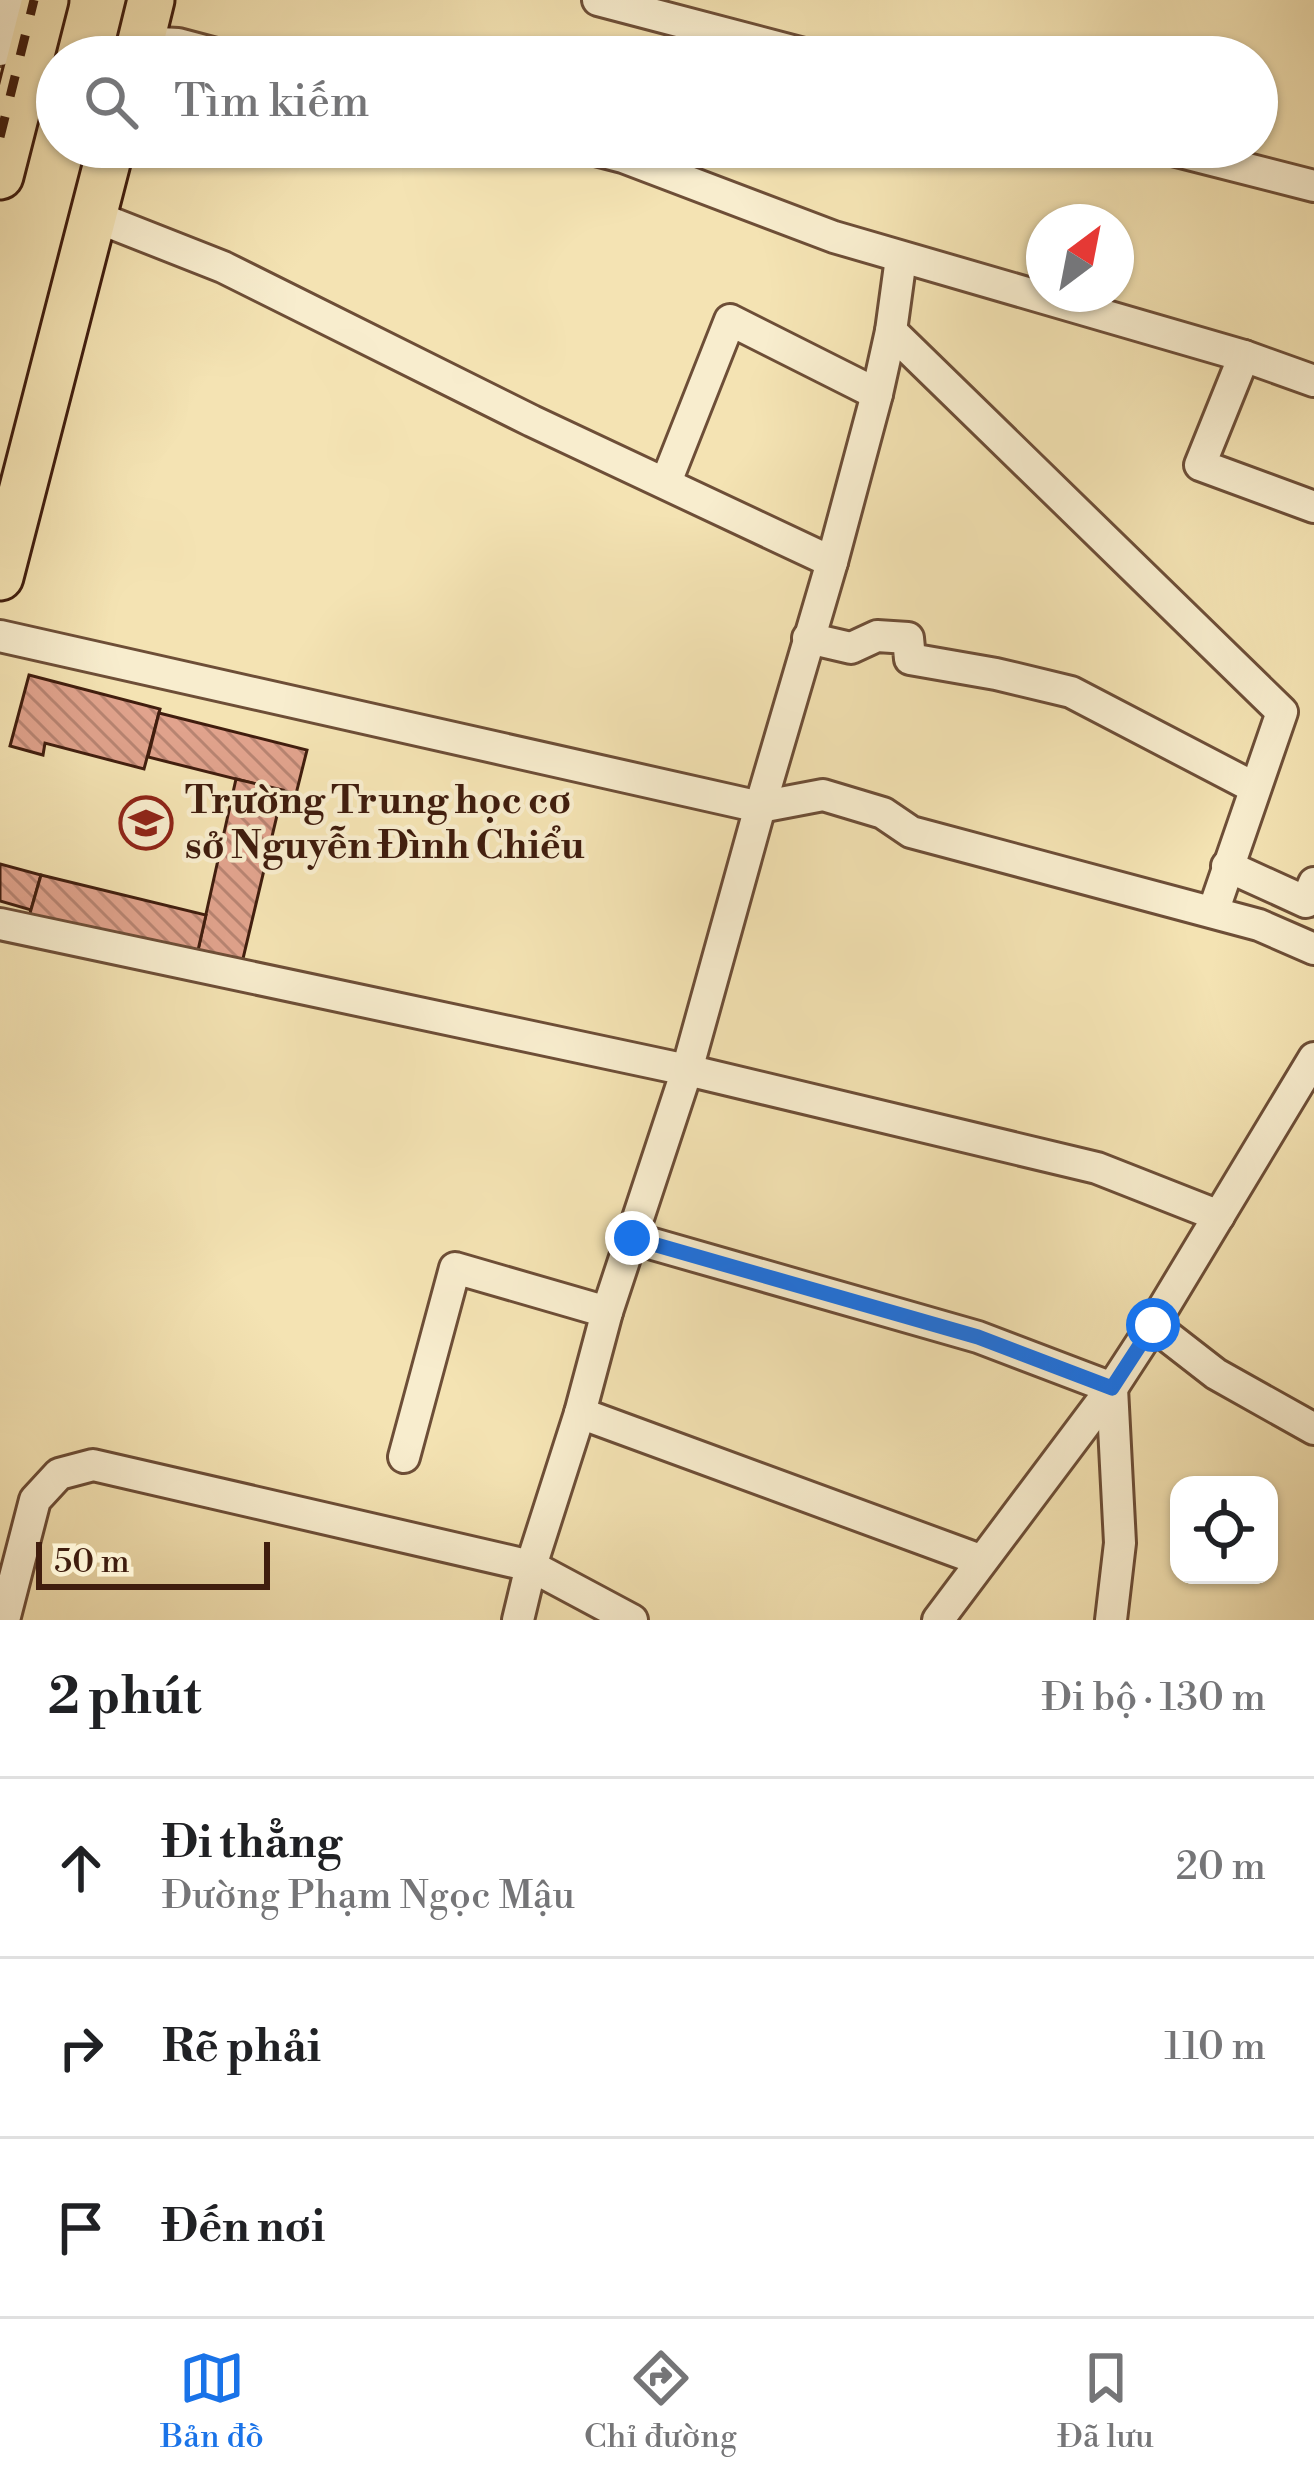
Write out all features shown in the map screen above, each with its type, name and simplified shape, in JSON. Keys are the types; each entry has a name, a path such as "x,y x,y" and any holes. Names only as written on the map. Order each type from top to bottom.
{"highway":[{"path":"0,176 45,0"},
{"path":"0,577 105,168"}],"street":[{"path":"0,50 12,0"},
{"path":"598,0 735,36"},
{"path":"651,168 901,258 1244,356 1314,381"},
{"path":"1243,168 1314,186"},
{"path":"92,215 223,267 532,421 832,562"},
{"path":"518,1620 607,1312 687,1070 832,562 877,394 901,258"},
{"path":"666,482 730,320 877,394"},
{"path":"891,331 1282,712 1213,912"},
{"path":"1244,356 1201,465 1314,506"},
{"path":"0,636 760,807 823,794 883,813 910,832 1258,925 1314,949"},
{"path":"808,638 851,648 877,636 908,638 910,659 1071,692 1255,788"},
{"path":"1227,866 1306,902 1314,883"},
{"path":"0,925 687,1070 1097,1168 1219,1216"},
{"path":"938,1620 1112,1388 1314,1058"},
{"path":"632,1238 978,1337 1112,1388"},
{"path":"404,1457 454,1268 607,1312"},
{"path":"1153,1325 1216,1374 1312,1421"},
{"path":"1111,1620 1120,1544 1112,1388"},
{"path":"580,1413 980,1560"},
{"path":"4,1620 35,1500 59,1474 93,1465 531,1566 632,1620"}],"building":[{"path":"29,675 160,709 144,769 45,743 43,755 10,746"},
{"path":"159,713 307,750 296,794 148,757"},
{"path":"236,779 283,790 241,967 196,959"},
{"path":"0,864 41,875 31,910 0,901"},
{"path":"41,875 206,915 196,959 28,920"}],"railway":[{"path":"0,137 34,0"}],"place":[{"name":"Trường Trung học cơ sở Nguyễn Đình Chiểu","path":"146,823"}],"route":[{"path":"632,1238 978,1337 1112,1388 1153,1325"}]}
